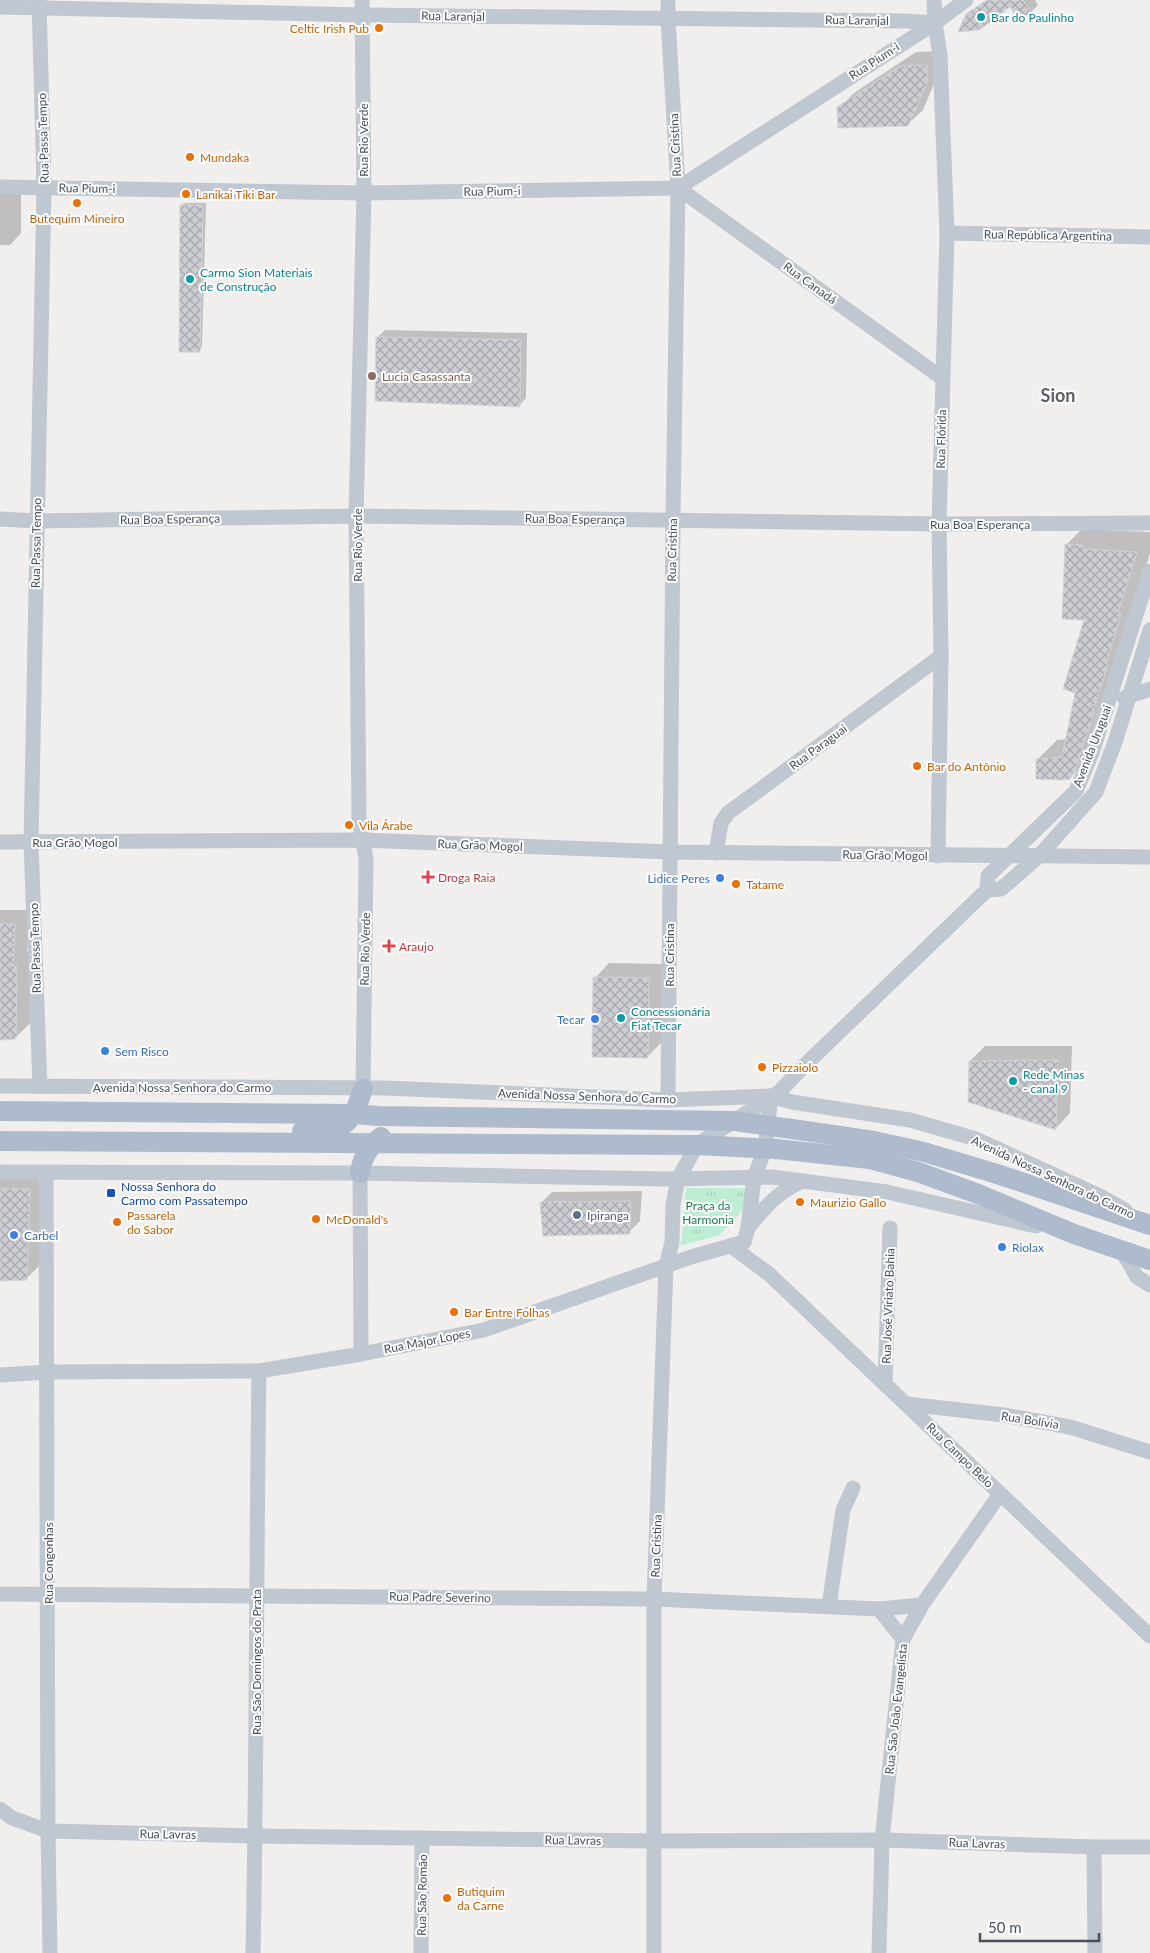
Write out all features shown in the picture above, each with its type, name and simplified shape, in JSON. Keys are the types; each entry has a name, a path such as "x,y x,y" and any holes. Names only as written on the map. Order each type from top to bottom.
{"main road":[{"path":"252,1142 286,1131 327,1131 346,1124 355,1114 363,1089"},
{"name":"Avenida Nossa Senhora do Carmo","path":"0,1110 735,1121 874,1141 924,1152 1150,1224"},
{"path":"360,1173 362,1161 367,1150 374,1142 386,1134 397,1130 451,1126 482,1116"},
{"path":"0,1141 329,1144 374,1142 697,1145 765,1148 870,1159 918,1172 978,1194 1074,1234 1150,1260"}],"street":[{"name":"Rua Cristina","path":"668,0 678,188 668,1100"},
{"name":"Rua Flórida","path":"934,0 935,23 940,55 946,233 939,524 942,656 938,856"},
{"name":"Rua Pium-i","path":"0,187 364,193 678,188 935,23 966,0"},
{"name":"Rua Laranjal","path":"0,7 39,3 362,7 668,18 935,23"},
{"name":"Rua Passa Tempo","path":"39,3 44,187 31,842 40,1086"},
{"name":"Rua Rio Verde","path":"362,7 364,193 356,516 359,819 366,860 363,1089"},
{"name":"Rua Laranjal","path":"905,21 911,26 912,36"},
{"name":"Rua Canadá","path":"678,188 942,378"},
{"name":"Rua República Argentina","path":"946,233 1150,236"},
{"name":"Rua Boa Esperança","path":"0,519 356,516 939,524 1150,524"},
{"name":"Avenida Uruguai","path":"697,1145 779,1092 988,883 1010,854 1076,790 1092,753 1108,707 1150,571"},
{"name":"Avenida Uruguai","path":"988,883 1001,889 1039,856 1096,792 1131,694 1145,669 1150,630"},
{"name":"Rua Paraguai","path":"716,852 721,823 728,813 942,656"},
{"path":"1108,707 1131,694 1150,689"},
{"name":"Rua Grão Mogol","path":"0,842 362,840 670,852 938,856 1010,854 1150,857"},
{"name":"Rua Grão Mogol","path":"959,856 981,866 988,883"},
{"path":"807,1063 799,1086 799,1094 807,1105"},
{"name":"Avenida Nossa Senhora do Carmo","path":"0,1086 363,1089 668,1100 771,1096 807,1105 910,1120 976,1139 1100,1196 1150,1224"},
{"path":"741,1239 754,1178 765,1148 771,1096"},
{"name":"Rua Cristina","path":"654,1953 654,1599 666,1266 672,1242 673,1204 678,1179 697,1145"},
{"path":"0,1172 360,1173 678,1179 772,1177 887,1192 1074,1234"},
{"name":"Rua Congonhas","path":"46,1173 50,1953"},
{"path":"360,1173 361,1354"},
{"path":"741,1239 770,1202 786,1189 804,1181"},
{"name":"Rua José Viriato Bahia","path":"886,1384 890,1228"},
{"name":"Rua Major Lopes","path":"0,1375 47,1372 259,1371 361,1354 484,1330 741,1239"},
{"name":"Rua Campo Belo","path":"741,1239 769,1274 1150,1636"},
{"path":"672,1242 679,1252 691,1257"},
{"path":"1121,1249 1137,1277 1150,1285"},
{"name":"Rua São Domingos do Prata","path":"253,1953 256,1836 256,1596 259,1371"},
{"name":"Rua Bolívia","path":"907,1404 1004,1415 1070,1426 1150,1452"},
{"path":"829,1606 843,1510 853,1488"},
{"name":"Rua São João Evangelista","path":"880,1953 882,1840 902,1639 922,1605 1000,1494"},
{"name":"Rua Padre Severino","path":"0,1594 654,1599 879,1609 922,1605"},
{"path":"879,1609 902,1639"},
{"name":"Rua Lavras","path":"0,1809 12,1818 48,1831 256,1836 654,1841 882,1840 1150,1847"},
{"name":"Rua São Romão","path":"421,1953 422,1838"},
{"path":"1094,1847 1095,1953"}],"green space":[{"name":"Praça da Harmonia","path":"686,1188 749,1188 744,1209 718,1236 681,1245"}],"building":[{"name":"Bar do Paulinho","path":"987,0 1023,0 1032,13 1018,19 1010,7 979,30 958,32 966,14"},
{"path":"927,65 927,83 908,126 838,128 837,107 900,66"},
{"name":"Carmo Sion Materiais de Construção","path":"180,205 203,205 200,352 179,352"},
{"path":"376,337 521,340 520,407 375,401"},
{"path":"1065,544 1083,545 1083,549 1137,552 1118,613 1121,614 1106,664 1108,665 1073,775 1070,779 1063,780 1036,779 1036,759 1062,757 1075,693 1063,689 1084,620 1062,619"},
{"path":"0,924 15,924 13,966 17,966 16,1039 0,1040"},
{"name":"Concessionária Fiat Tecar","path":"593,977 649,978 648,1058 592,1057"},
{"name":"Rede Minas - canal 9","path":"1058,1060 1056,1130 968,1102 969,1061"},
{"name":"Carbel","path":"0,1189 30,1189 27,1280 0,1281"},
{"path":"631,1201 630,1234 543,1236 540,1202"}],"place":[{"name":"Bar do Paulinho","path":"981,17"},
{"name":"Celtic Irish Pub","path":"379,28"},
{"name":"Mundaka","path":"190,157"},
{"name":"Lanikai Tiki Bar","path":"186,194"},
{"name":"Butequim Mineiro","path":"77,203"},
{"name":"Carmo Sion Materiais de Construção","path":"190,279"},
{"name":"Lucia Casassanta","path":"372,376"},
{"name":"Bar do Antônio","path":"917,766"},
{"name":"Vila Árabe","path":"349,825"},
{"name":"Droga Raia","path":"428,877"},
{"name":"Lidice Peres","path":"720,878"},
{"name":"Tatame","path":"736,884"},
{"name":"Araujo","path":"389,946"},
{"name":"Concessionária Fiat Tecar","path":"621,1018"},
{"name":"Tecar","path":"595,1019"},
{"name":"Sem Risco","path":"105,1051"},
{"name":"Pizzaiolo","path":"762,1067"},
{"name":"Rede Minas - canal 9","path":"1013,1081"},
{"name":"Nossa Senhora do Carmo com Passatempo","path":"111,1193"},
{"name":"Maurizio Gallo","path":"800,1202"},
{"name":"Ipiranga","path":"577,1215"},
{"name":"McDonald's","path":"316,1219"},
{"name":"Passarela do Sabor","path":"117,1222"},
{"name":"Carbel","path":"14,1235"},
{"name":"Riolax","path":"1002,1247"},
{"name":"Bar Entre Folhas","path":"454,1312"},
{"name":"Butiquim da Carne","path":"447,1898"}],"district":[{"name":"Sion","path":"1058,395"}]}
